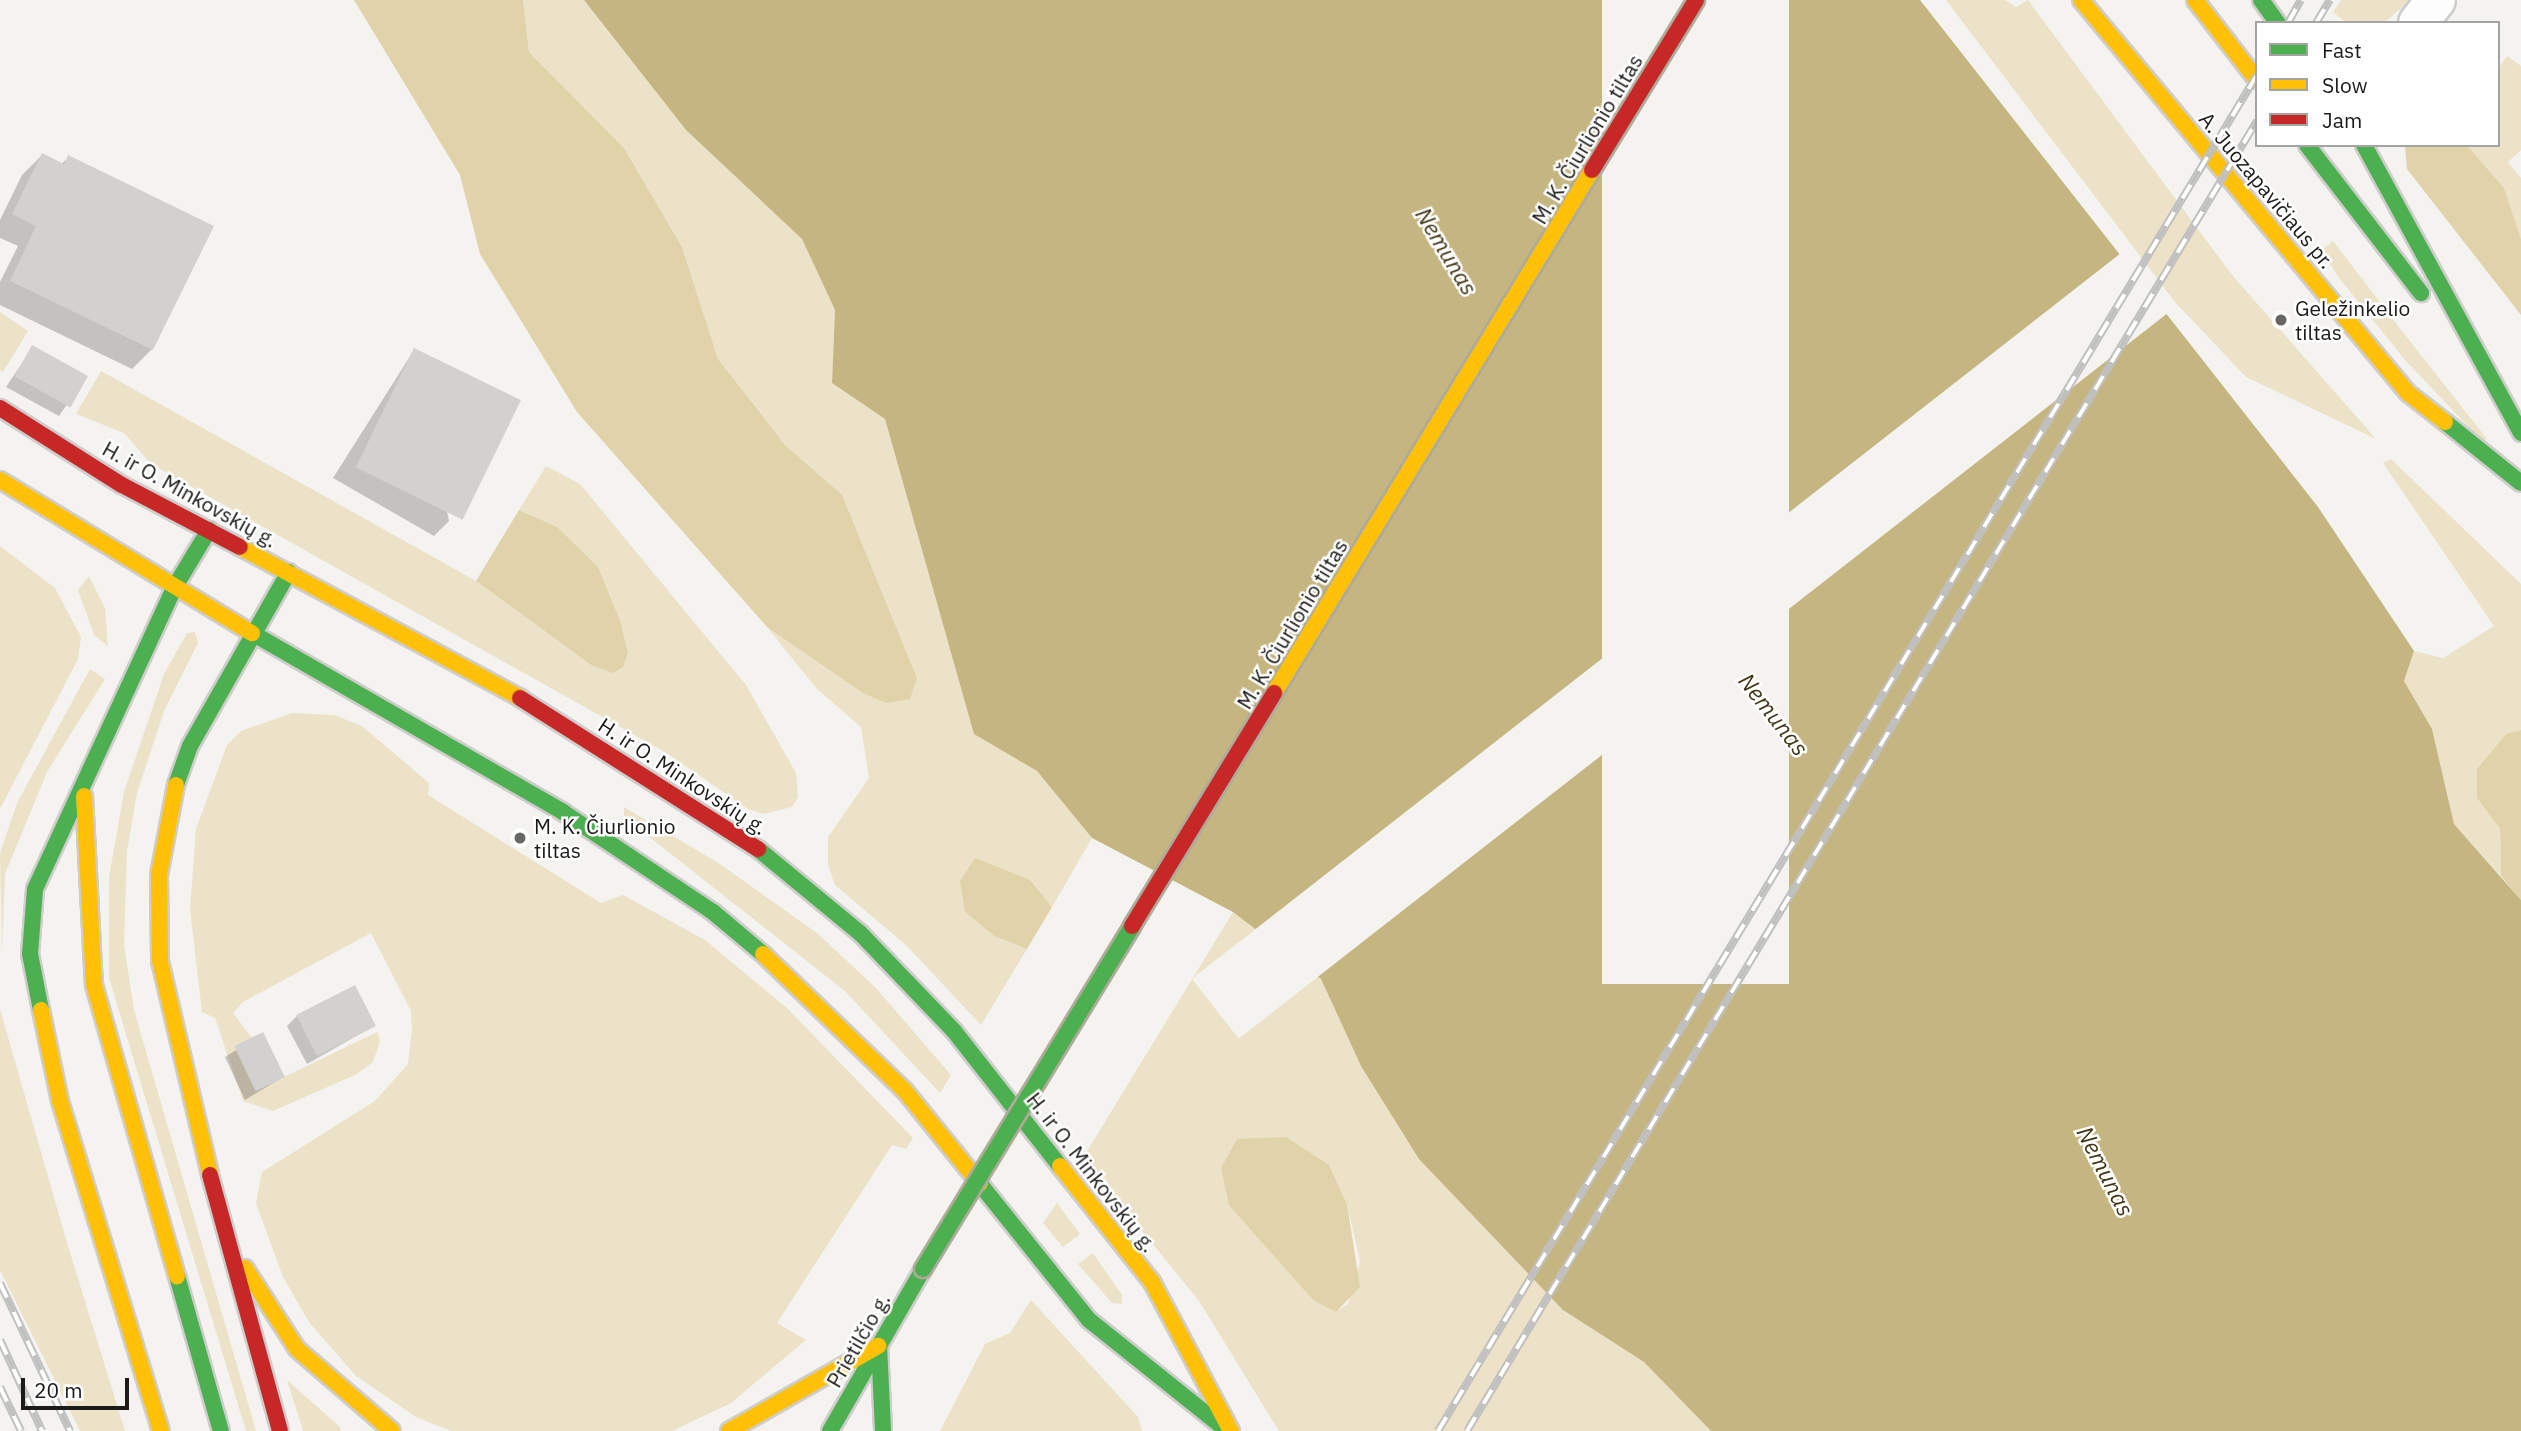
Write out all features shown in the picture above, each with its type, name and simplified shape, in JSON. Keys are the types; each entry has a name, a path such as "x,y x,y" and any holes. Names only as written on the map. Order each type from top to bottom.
{"main road":[{"name":"M. K. Čiurlionio tiltas","path":"923,1269 1696,0"},
{"name":"A. Juozapavičiaus pr.","path":"2081,0 2408,393 2521,483"},
{"path":"2194,0 2255,77"},
{"path":"2261,0 2277,21"},
{"path":"2309,147 2482,372 2521,433"},
{"path":"2365,147 2482,372"},
{"name":"H. ir O. Minkovskių g.","path":"0,408 209,530 450,656 710,813 860,933 954,1031 1153,1282 1229,1431"},
{"name":"H. ir O. Minkovskių g.","path":"0,480 255,636 563,812 713,912 800,984 905,1091 1089,1320 1229,1431"},
{"path":"161,1431 60,1101 30,954 35,890 174,588 209,530"},
{"path":"280,1431 226,1238 167,1000 159,875 170,803 190,746 289,572"},
{"path":"83,787 93,985 220,1431"},
{"path":"226,1238 298,1349 392,1431"},
{"name":"Prietilčio g.","path":"830,1431 923,1269"},
{"path":"729,1431 879,1345 883,1431"}],"street":[{"path":"2420,21 2436,0"}],"shaded area":[{"path":"354,0 523,0 529,52 624,148 682,247 718,359 786,446 842,495 917,678 910,699 886,703 863,693 767,627 577,412 480,254 460,175"},
{"path":"523,0 584,0 686,130 802,239 835,310 832,383 885,419 974,733 1037,771 1092,838 1052,907 1030,880 995,937 1027,949 981,1025 906,945 835,885 828,865 828,837 869,778 861,727 817,689 767,627 886,703 917,678 842,496 786,446 718,359 682,247 624,148 529,52"},
{"path":"1946,0 2005,0 2016,7 2028,0 2232,275 2376,439 2246,377 2175,302"},
{"path":"2341,0 2410,0 2386,21 2344,21 2333,12"},
{"path":"2507,56 2521,66 2521,150 2508,162 2521,178 2521,239 2504,188 2469,147 2500,147 2500,66"},
{"path":"2405,147 2469,147 2504,188 2521,239 2521,315 2407,169"},
{"path":"2333,241 2487,439 2482,441 2405,360 2340,279 2321,251"},
{"path":"0,312 28,331 3,372 0,370"},
{"path":"101,371 476,581 591,665 557,527 519,510 546,466 580,484 746,685 796,773 798,797 792,807 763,814 748,809 665,752 151,464 124,433 76,414"},
{"path":"2391,459 2521,584 2521,730 2506,734 2477,798 2500,829 2501,876 2454,824 2432,729 2404,681 2414,651 2443,658 2494,626 2383,463"},
{"path":"519,510 557,527 598,567 620,621 628,653 623,667 613,673 591,665 476,581"},
{"path":"0,546 55,588 81,637 78,659 0,809"},
{"path":"89,576 105,608 108,646 94,635 78,590"},
{"path":"195,632 198,643 164,711 137,793 127,851 124,945 134,1010 256,1431 246,1431 109,978 109,877 124,792 164,674 187,633"},
{"path":"90,669 105,679 47,772 5,874 2,953 0,853 17,803"},
{"path":"292,713 334,715 362,726 429,783 428,795 601,903 623,895 705,940 787,1008 913,1138 906,1149 892,1145 777,1323 806,1340 731,1403 672,1431 451,1431 416,1417 356,1376 309,1322 283,1277 256,1203 262,1172 375,1101 408,1064 412,1029 411,1011 371,933 243,1002 233,1013 252,1038 234,1046 255,1091 377,1032 380,1041 373,1062 357,1074 273,1111 243,1101 215,1018 202,1012 190,909 196,829 227,745 241,731"},
{"path":"2521,730 2521,900 2501,876 2500,829 2477,798 2477,769 2506,734"},
{"path":"624,807 720,864 817,933 876,988 951,1075 940,1093 845,991 624,817"},
{"path":"975,858 1030,880 1052,907 1027,949 996,937 965,912 960,881"},
{"path":"1233,912 1321,979 1361,1066 1563,1310 1644,1362 1711,1431 1279,1431 1199,1301 1083,1158","holes":["1329,1165 1347,1204 1360,1261 1348,1304 1336,1311 1313,1300 1267,1244"]},
{"path":"0,1009 68,1246 125,1431 80,1431 0,1270"},
{"path":"1286,1137 1329,1165 1347,1204 1360,1287 1336,1312 1313,1300 1229,1205 1221,1168 1237,1139"},
{"path":"1057,1203 1080,1234 1063,1247 1043,1223"},
{"path":"1093,1253 1122,1295 1122,1304 1112,1303 1078,1264"},
{"path":"1031,1300 1138,1417 1142,1431 940,1431 985,1344 1010,1333"},
{"path":"287,1380 340,1427 341,1431 303,1431"}],"water":[{"name":"Nemunas","path":"584,0 1920,0 2318,507 2414,651 2404,681 2432,729 2454,824 2521,900 2521,1431 1711,1431 1644,1362 1563,1310 1419,1159 1361,1066 1321,979 1233,912 1092,838 1037,771 974,734 885,419 832,383 835,310 802,239 686,130"}],"pier":[{"path":"1602,0 1789,0 1789,984 1602,984"},
{"path":"2121,253 2168,313 1239,1039 1192,979"}],"building":[{"path":"42,153 64,164 68,155 214,226 153,350 10,281 36,226 12,214"},
{"path":"32,345 88,376 71,408 15,376"},
{"path":"414,348 521,400 463,520 356,468"},
{"path":"355,985 376,1026 317,1056 296,1015"},
{"path":"263,1032 285,1077 256,1091 234,1046"}],"railway":[{"path":"2289,21 2301,0"},
{"path":"2317,21 2330,0"},
{"path":"1438,1431 2255,78"},
{"path":"1467,1431 2255,124"},
{"path":"0,1283 70,1431"},
{"path":"0,1340 42,1431"},
{"path":"0,1387 21,1431"}],"traffic: fast":[{"path":"2261,0 2277,21"},
{"path":"2309,147 2421,293"},
{"path":"2365,147 2521,433"},
{"path":"2445,422 2521,483"},
{"path":"41,1010 30,954 35,889 174,588 209,530"},
{"path":"176,785 190,746 289,572"},
{"path":"252,633 563,812 713,912 763,954"},
{"path":"758,849 860,933 954,1031 1060,1166"},
{"path":"923,1269 1132,926"},
{"path":"980,1184 1089,1320 1220,1425"},
{"path":"830,1431 923,1269"},
{"path":"177,1276 221,1431"},
{"path":"879,1345 883,1431"}],"traffic: slow":[{"path":"2081,0 2408,393 2445,422"},
{"path":"2195,0 2255,77"},
{"path":"1274,693 1592,170"},
{"path":"0,480 252,633"},
{"path":"240,547 520,698"},
{"path":"176,785 159,875 160,961 210,1175"},
{"path":"84,796 94,985 177,1276"},
{"path":"763,954 905,1091 980,1184"},
{"path":"41,1010 60,1101 161,1431"},
{"path":"1060,1166 1152,1282 1231,1431"},
{"path":"245,1268 297,1349 392,1431"},
{"path":"729,1431 878,1346"}],"traffic: jam":[{"path":"1592,170 1696,0"},
{"path":"0,408 122,485 240,547"},
{"path":"1132,926 1274,693"},
{"path":"520,698 758,849"},
{"path":"210,1175 280,1431"}],"place":[{"name":"Geležinkelio tiltas","path":"2281,320"},
{"name":"M. K. Čiurlionio tiltas","path":"520,838"}]}
